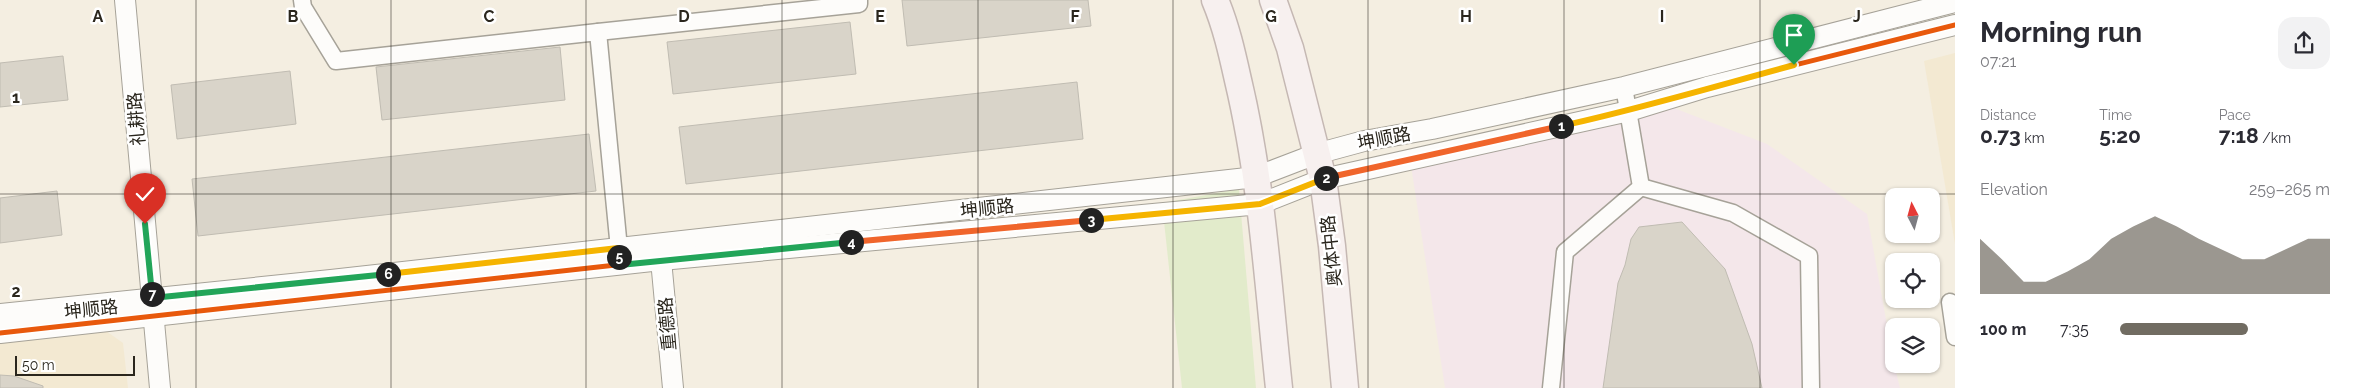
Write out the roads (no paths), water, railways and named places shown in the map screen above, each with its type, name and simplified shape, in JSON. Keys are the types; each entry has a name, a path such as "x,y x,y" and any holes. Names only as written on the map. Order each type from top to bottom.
{"main road":[{"path":"1215,0 1223,19 1246,115 1260,204 1279,388"},
{"name":"奥体中路","path":"1273,0 1290,48 1323,179 1332,246 1345,388"}],"street":[{"name":"礼耕路","path":"125,0 160,388"},
{"path":"302,0 303,7 336,61 859,4 859,0"},
{"name":"坤顺路","path":"0,333 153,307 619,256 1256,177 1316,154 1364,141 1432,129 1624,87 1955,2"},
{"name":"坤顺路","path":"619,256 660,260 1260,204 1323,179 1629,111 1707,87 1955,25"},
{"path":"598,32 619,256"},
{"path":"1624,87 1641,187"},
{"path":"1551,388 1565,252 1641,187"},
{"path":"1641,187 1733,213 1809,256 1811,388"},
{"name":"重德路","path":"660,260 672,388"},
{"path":"1950,302 1955,337"},
{"name":"坤顺路","path":"0,314 153,307"}]}
